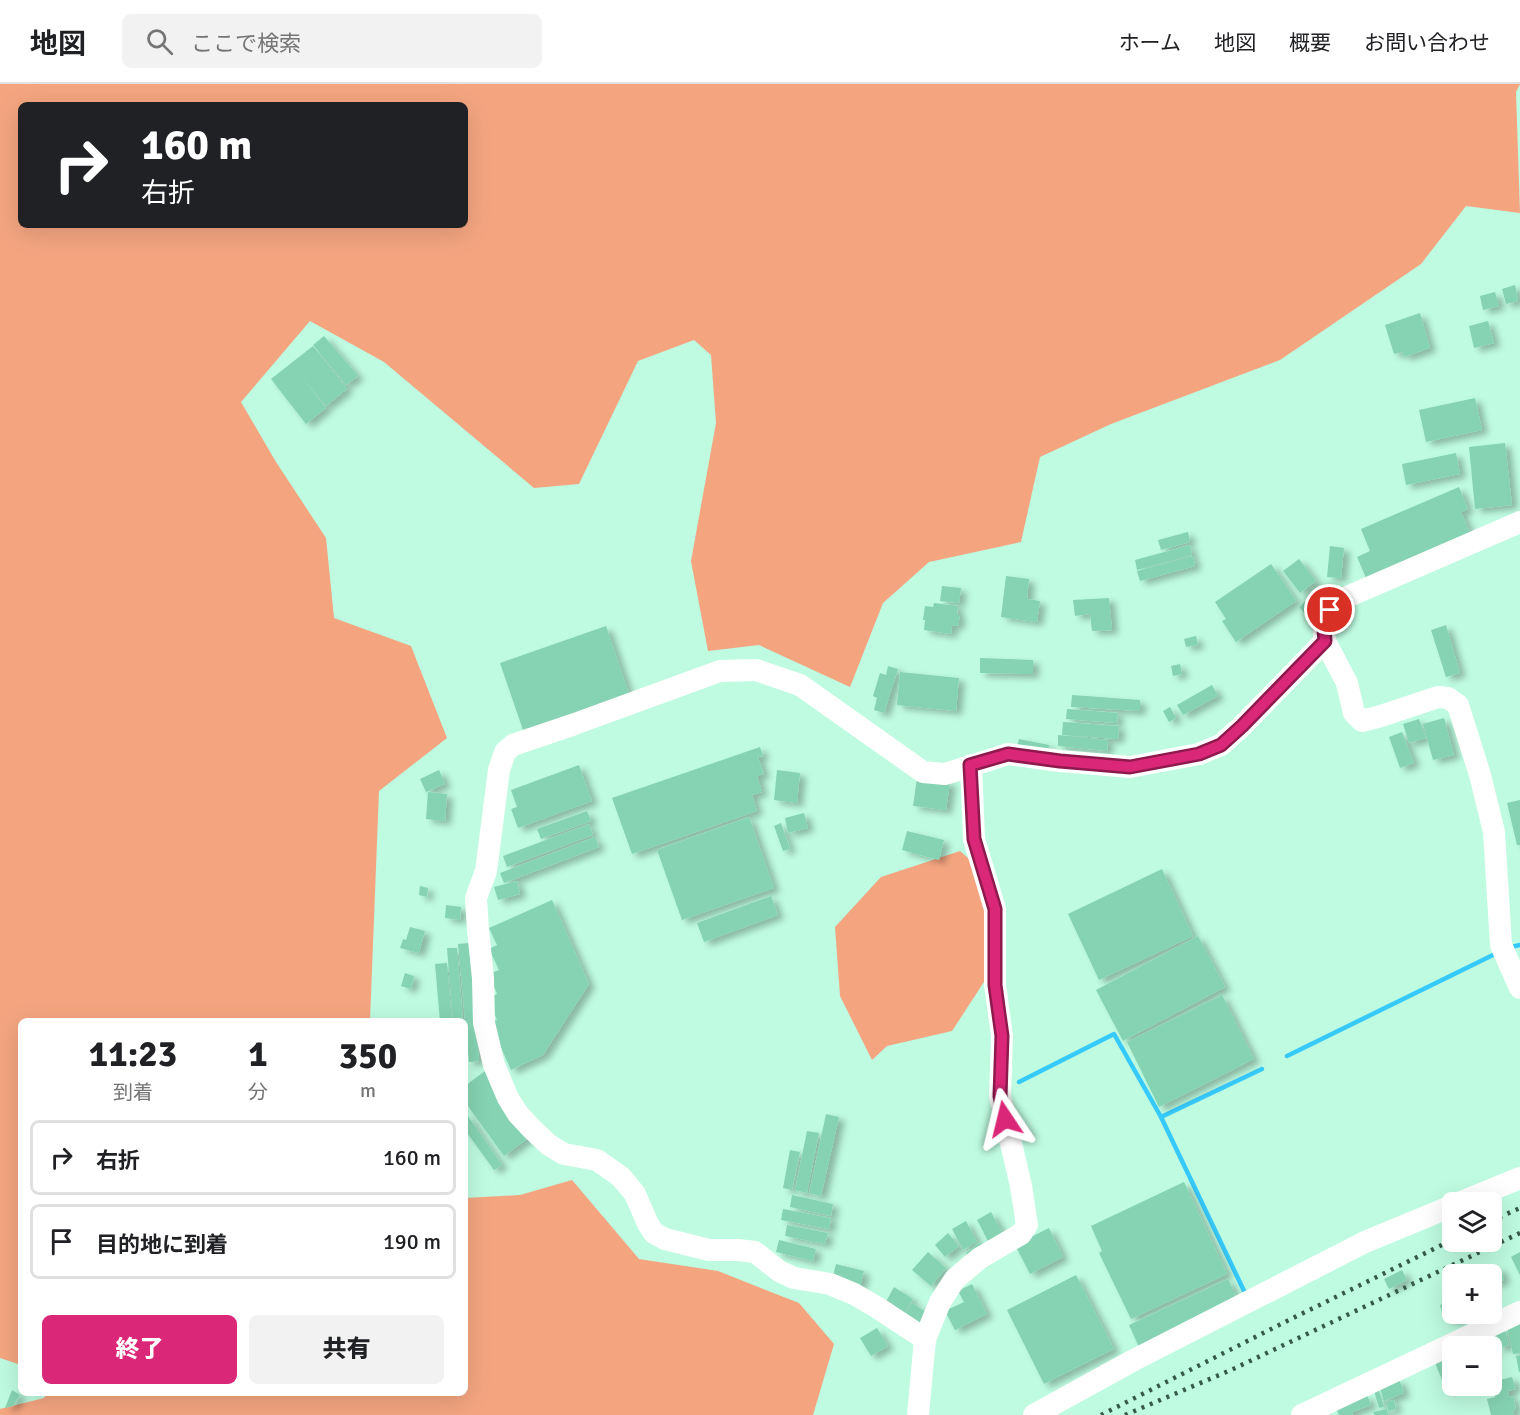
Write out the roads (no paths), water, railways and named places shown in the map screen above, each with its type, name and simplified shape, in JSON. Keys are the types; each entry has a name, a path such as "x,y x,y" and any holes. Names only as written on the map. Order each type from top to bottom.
{"street":[{"path":"1520,522 1340,600 1323,619 1325,641 1347,683 1354,712 1362,721 1438,697 1448,698 1458,705 1480,775 1494,832 1501,945 1520,988"},
{"path":"925,1339 854,1294 830,1284 794,1278 755,1252 709,1250 665,1239 654,1233 635,1194 621,1177 597,1160 564,1154 549,1146 518,1114 508,1098 494,1065 484,1023 483,978 476,898 486,871 499,770 505,752 513,745 720,671 756,670 800,686 923,772 945,774 1008,754 1130,767 1199,754 1221,745 1325,641"},
{"path":"918,1415 925,1339 940,1302 955,1279 980,1258 1021,1234 1027,1225 1021,1186 1000,1096 1002,1036 995,985 995,909 974,839 970,765"},
{"path":"1486,1192 1520,1178"},
{"path":"1034,1415 1134,1360 1365,1242 1442,1210"},
{"path":"1302,1415 1520,1312"}],"waterway":[{"path":"1511,947 1520,945"},
{"path":"1287,1056 1495,954"},
{"path":"1019,1082 1114,1034 1161,1117 1246,1295"},
{"path":"1161,1117 1262,1069"}],"railway":[{"path":"1502,1216 1520,1208"},
{"path":"1125,1415 1231,1370 1520,1233"},
{"path":"1101,1415 1442,1245"}]}
